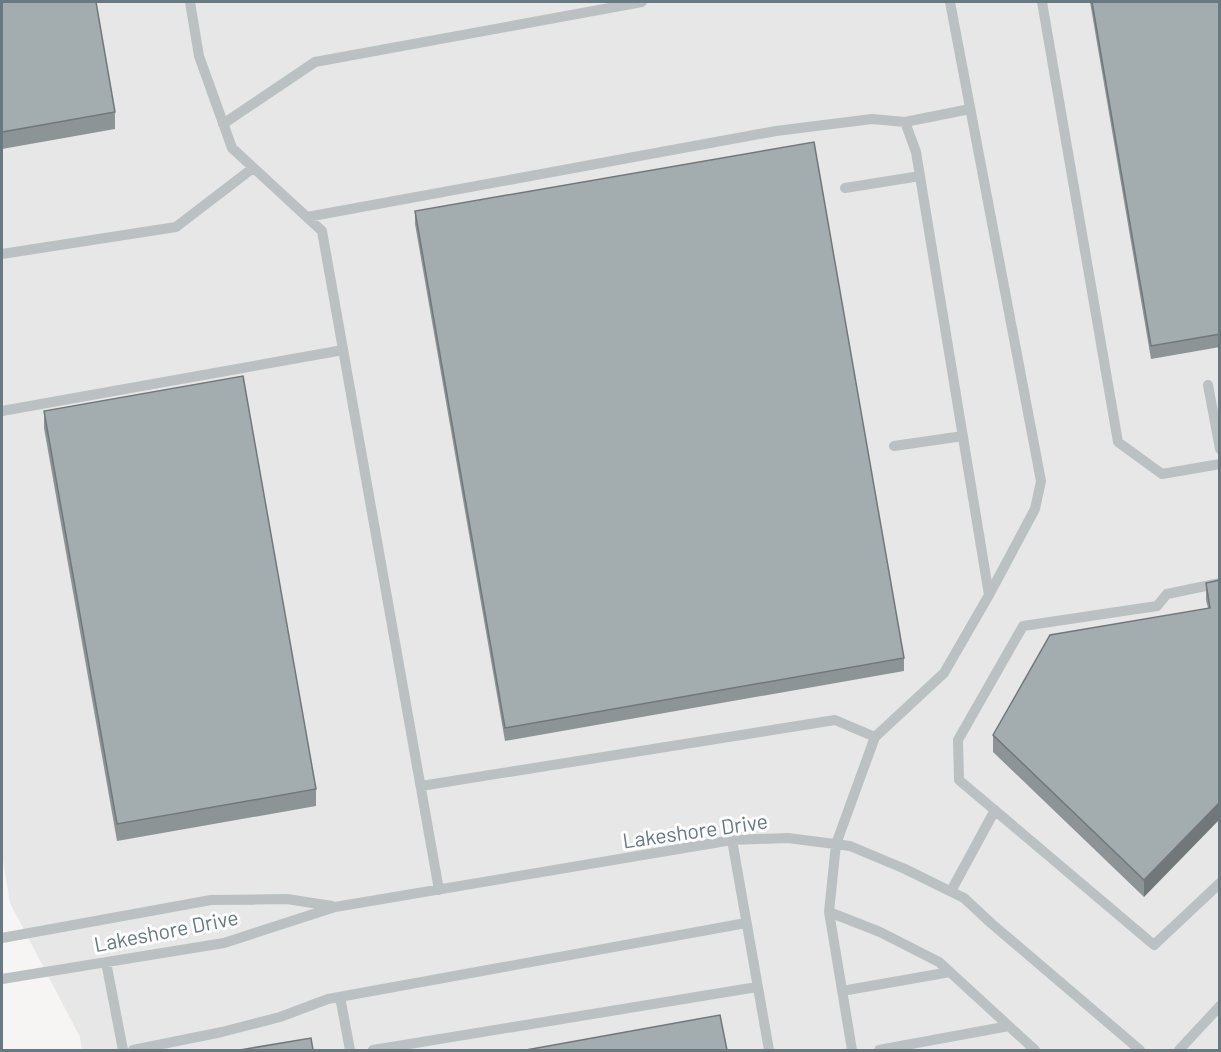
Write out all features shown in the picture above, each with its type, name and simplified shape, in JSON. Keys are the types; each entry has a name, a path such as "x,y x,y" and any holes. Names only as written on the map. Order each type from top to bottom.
{"street":[{"path":"190,2 199,56 232,148 322,231 439,890"},
{"path":"223,124 315,62 642,2"},
{"path":"852,1050 829,912 836,844 875,737 944,673 1035,509 1041,481 950,2"},
{"path":"1042,2 1118,442 1162,474 1220,464"},
{"path":"306,217 776,131 872,118 905,122 970,109"},
{"path":"905,122 916,152 989,595"},
{"path":"2,254 176,227 253,168"},
{"path":"845,188 920,176"},
{"path":"2,411 343,350"},
{"path":"1208,385 1220,449"},
{"path":"894,446 963,436"},
{"path":"1220,583 1167,594 1157,606 1023,627 958,740 959,780 1154,945 1220,883"},
{"path":"421,786 835,720 875,737"},
{"path":"951,891 994,810"},
{"name":"Lakeshore Drive","path":"2,979 224,943 335,907 732,840 788,838 850,846 905,869 964,898 1140,1050"},
{"path":"732,840 769,1050"},
{"name":"Lakeshore Drive","path":"2,938 211,900 287,899 335,907"},
{"path":"829,912 880,932 939,962 1035,1050"},
{"path":"133,1050 280,1017 328,999 746,923"},
{"path":"106,962 123,1050"},
{"path":"842,991 950,972"},
{"path":"373,1050 757,987"},
{"path":"340,997 350,1050"},
{"path":"1179,1050 1220,1006"},
{"path":"879,1050 1009,1026"}],"shaded area":[{"path":"2,2 1219,2 1219,1050 82,1050 80,1037 10,903 2,854"}],"building":[{"path":"2,2 96,2 115,112 2,132"},
{"path":"1092,2 1220,2 1220,334 1151,346"},
{"path":"814,142 904,658 505,728 415,211"},
{"path":"243,376 316,789 117,824 44,411"},
{"path":"1220,580 1220,802 1144,880 993,735 1050,635 1210,608 1206,583"},
{"path":"720,1015 727,1050 526,1050"},
{"path":"311,1038 313,1050 240,1050"}]}
